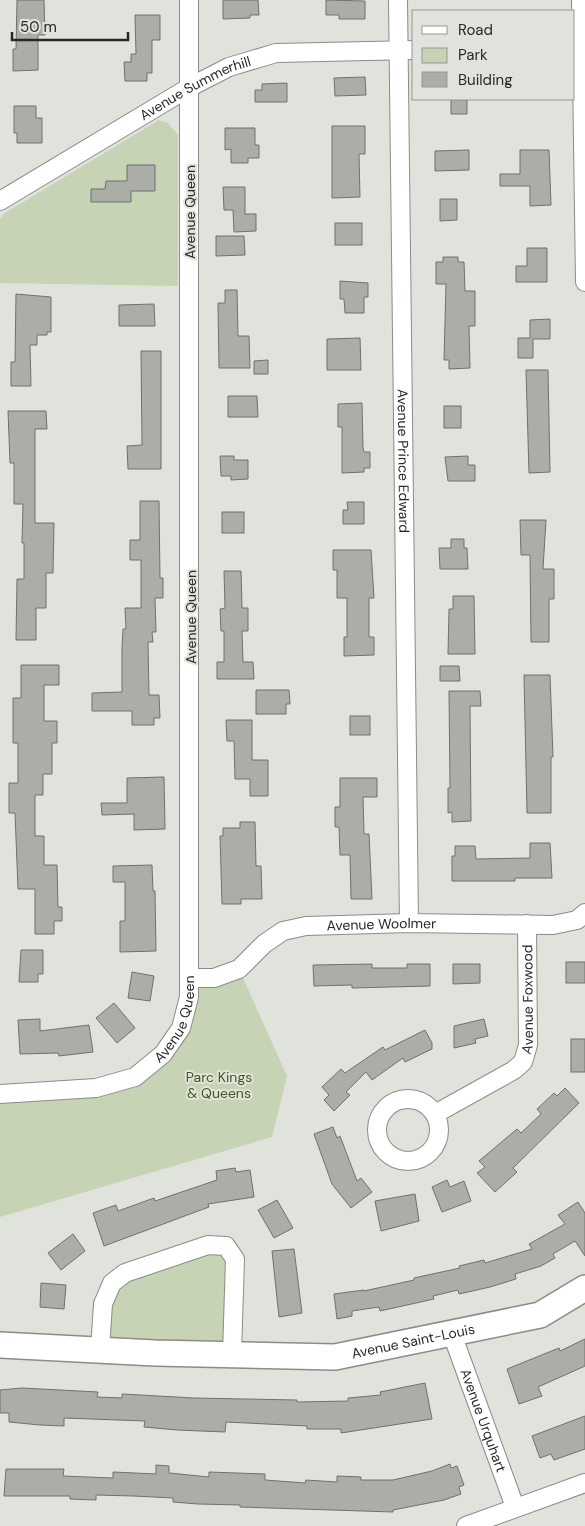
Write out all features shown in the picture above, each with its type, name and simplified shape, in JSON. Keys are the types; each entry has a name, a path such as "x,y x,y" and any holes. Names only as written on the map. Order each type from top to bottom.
{"street":[{"name":"Avenue Queen","path":"0,1094 96,1088 135,1078 163,1054 180,1028 189,997 189,0"},
{"name":"Avenue Prince Edward","path":"398,0 406,51 409,923"},
{"path":"581,0 580,49 585,282"},
{"name":"Avenue Summerhill","path":"0,201 190,87 229,67 276,53 406,51"},
{"name":"Avenue Woolmer","path":"190,978 214,978 239,969 264,944 283,931 306,926 409,923 553,925 577,920 585,913"},
{"name":"Avenue Foxwood","path":"435,1114 514,1070 523,1062 528,1045 527,924"},
{"path":"100,1349 103,1304 112,1283 125,1273 208,1245 226,1246 235,1259 232,1354"},
{"name":"Avenue Saint-Louis","path":"0,1345 335,1357 540,1315 585,1288"},
{"name":"Avenue Urquhart","path":"452,1334 515,1507"},
{"path":"466,1526 585,1483"}],"green space":[{"path":"159,120 168,123 178,135 178,286 0,283 0,219 5,213"},
{"name":"Parc Kings & Queens","path":"239,969 287,1076 272,1137 0,1217 0,1093 96,1088 163,1054 190,978"},
{"path":"226,1246 232,1354 100,1349 112,1283"}],"building":[{"path":"17,0 44,0 45,35 38,35 38,70 13,71 13,49 16,49"},
{"path":"223,0 258,0 259,15 250,15 250,18 223,19"},
{"path":"326,0 365,1 365,19 339,19 339,15 326,15"},
{"path":"135,15 160,15 160,40 152,40 152,73 147,73 147,81 125,81 124,62 131,62 131,54 136,54"},
{"path":"365,77 366,95 335,96 334,78"},
{"path":"287,83 287,102 255,102 255,90 262,90 262,84"},
{"path":"451,100 467,100 467,114 451,114"},
{"path":"14,106 36,106 36,118 42,118 42,143 17,143 17,133 14,133"},
{"path":"332,126 365,126 365,154 359,154 360,197 332,198"},
{"path":"225,128 255,128 255,145 259,145 259,158 248,158 248,163 231,163 231,149 225,150"},
{"path":"469,150 469,170 435,171 435,151"},
{"path":"520,150 549,150 551,205 530,206 530,186 500,186 500,174 520,174"},
{"path":"127,165 155,165 155,191 131,191 131,202 91,202 91,189 105,189 106,181 127,181"},
{"path":"223,187 245,187 245,214 256,214 256,231 234,232 233,210 224,210"},
{"path":"440,199 457,199 457,220 440,221"},
{"path":"335,223 362,223 362,245 335,245"},
{"path":"216,236 244,236 245,255 216,256"},
{"path":"527,248 547,248 547,282 516,282 516,266 527,266"},
{"path":"443,257 458,257 458,262 464,262 465,291 475,291 475,326 469,326 470,368 449,369 449,360 444,360 446,284 436,284 436,262 443,262"},
{"path":"340,281 368,283 368,297 364,297 364,313 345,313 344,299 340,299"},
{"path":"225,290 237,290 238,336 249,336 250,368 219,368 218,303 225,303"},
{"path":"16,294 51,297 51,332 47,332 47,335 37,335 37,345 30,345 31,386 11,386 11,362 15,362"},
{"path":"154,304 155,326 119,326 119,305"},
{"path":"550,319 550,339 533,339 533,358 518,358 518,338 530,338 530,320"},
{"path":"360,338 361,370 327,370 327,339"},
{"path":"141,351 161,351 161,469 128,469 127,446 142,445"},
{"path":"268,360 268,374 254,374 254,361"},
{"path":"526,370 548,370 550,472 529,473"},
{"path":"228,396 257,396 258,417 228,417"},
{"path":"362,403 363,448 364,452 370,452 370,468 364,468 364,472 342,473 342,427 338,427 338,404"},
{"path":"444,406 461,406 461,428 444,428"},
{"path":"8,411 46,411 47,429 35,429 35,523 54,523 53,573 46,573 46,608 36,608 36,640 16,640 17,579 24,579 24,543 22,543 23,504 14,504 14,463 10,463"},
{"path":"220,456 234,456 234,460 248,460 248,479 231,480 231,476 221,476"},
{"path":"468,456 468,465 475,465 475,481 448,481 445,457"},
{"path":"140,501 159,501 160,578 163,578 163,598 155,598 156,632 152,632 153,642 148,642 149,695 159,695 160,718 154,718 154,725 132,725 132,711 92,711 92,693 122,692 123,629 126,629 125,608 141,608 141,560 130,560 130,540 140,540"},
{"path":"347,502 364,502 364,524 343,524 343,510 348,510"},
{"path":"222,512 244,512 244,533 222,533"},
{"path":"520,520 546,520 543,569 554,569 554,599 549,599 549,642 531,642 530,555 521,555"},
{"path":"451,539 464,539 464,548 467,548 468,569 440,569 439,548 451,548"},
{"path":"333,550 371,550 374,598 369,598 369,637 374,637 374,655 344,656 344,637 347,637 347,598 337,598 337,570 333,570"},
{"path":"224,571 241,571 242,608 248,608 248,631 242,631 243,662 253,662 254,679 217,679 217,662 224,662 224,631 221,631 220,609 225,608"},
{"path":"453,596 474,596 475,654 448,654 449,609 453,609"},
{"path":"21,665 59,665 59,685 44,685 44,721 57,721 57,743 52,743 52,774 43,774 43,795 35,795 35,836 44,836 44,865 57,865 58,907 62,907 62,921 54,921 54,934 35,934 35,889 18,889 15,813 9,813 9,783 18,783 18,743 13,743 13,698 21,698"},
{"path":"440,666 459,666 460,681 440,681"},
{"path":"524,675 550,675 553,757 551,757 551,813 527,813"},
{"path":"256,690 289,690 290,704 286,704 286,714 256,714"},
{"path":"449,691 480,691 481,706 470,706 471,821 452,822 452,812 448,813 448,788 450,788"},
{"path":"350,716 370,716 370,735 350,735"},
{"path":"226,720 252,720 252,760 268,760 268,796 250,796 250,779 235,779 234,741 227,741"},
{"path":"164,777 165,829 134,830 134,814 102,815 101,803 127,803 127,778"},
{"path":"340,778 377,778 377,797 363,797 364,834 369,834 372,899 351,899 350,855 340,855 339,827 335,827 335,807 340,807"},
{"path":"240,822 255,822 256,866 261,866 262,899 241,899 241,904 222,904 220,836 223,836 223,828 240,828"},
{"path":"530,843 550,843 552,878 515,878 515,881 452,881 452,856 455,856 455,846 475,846 476,859 530,858"},
{"path":"152,865 153,891 155,891 156,951 120,952 120,921 125,921 125,882 113,882 113,866"},
{"path":"21,950 43,950 43,974 38,974 38,982 19,982"},
{"path":"566,962 585,962 585,983 566,983"},
{"path":"372,964 372,968 407,968 407,964 430,964 430,986 352,988 352,985 314,986 313,965"},
{"path":"453,964 480,964 480,983 453,984"},
{"path":"132,972 154,976 150,1001 128,998"},
{"path":"114,1003 135,1028 117,1043 96,1018"},
{"path":"40,1019 40,1031 89,1025 93,1052 59,1056 58,1053 20,1054 18,1020"},
{"path":"484,1019 488,1036 475,1039 476,1043 454,1048 454,1026"},
{"path":"425,1030 432,1043 432,1049 405,1062 403,1058 372,1080 366,1072 346,1092 350,1095 334,1111 324,1100 329,1095 322,1087 341,1069 345,1073 383,1047 385,1050"},
{"path":"571,1039 585,1039 585,1072 571,1072"},
{"path":"565,1088 579,1103 513,1168 517,1172 495,1192 477,1173 485,1167 479,1161 517,1129 521,1133 541,1114 537,1109 554,1093 557,1096"},
{"path":"333,1127 337,1138 340,1136 357,1181 361,1178 372,1192 351,1208 332,1184 314,1134"},
{"path":"235,1168 236,1172 250,1170 254,1197 208,1204 209,1207 104,1246 93,1213 116,1205 118,1211 154,1198 155,1201 217,1180 216,1171"},
{"path":"447,1180 450,1187 464,1181 471,1201 442,1212 432,1187"},
{"path":"415,1194 419,1221 381,1231 375,1201"},
{"path":"277,1200 293,1228 274,1238 258,1210"},
{"path":"578,1202 585,1213 585,1256 575,1241 553,1254 555,1258 541,1266 515,1274 516,1279 459,1294 458,1290 433,1296 434,1299 380,1311 379,1307 352,1311 352,1316 337,1319 334,1294 364,1291 414,1280 414,1278 460,1268 459,1266 484,1260 485,1263 532,1249 529,1244 565,1224 558,1215"},
{"path":"73,1234 85,1251 61,1270 48,1253"},
{"path":"294,1249 302,1313 279,1317 272,1251"},
{"path":"41,1283 66,1285 64,1309 40,1307"},
{"path":"585,1339 585,1366 538,1387 542,1396 519,1404 507,1369 559,1348 560,1351"},
{"path":"425,1383 432,1419 341,1433 341,1429 307,1429 307,1426 226,1422 225,1432 144,1427 145,1421 64,1418 64,1426 40,1425 9,1422 9,1413 0,1413 0,1390 22,1388 98,1392 97,1397 122,1398 122,1394 194,1398 297,1400 297,1402 348,1401 348,1398 381,1395 380,1392"},
{"path":"585,1416 585,1449 554,1460 551,1454 540,1458 532,1436"},
{"path":"450,1464 451,1468 457,1466 464,1485 459,1487 461,1494 444,1500 393,1510 393,1512 240,1507 240,1505 173,1502 173,1498 133,1496 96,1495 96,1500 70,1499 70,1496 4,1496 6,1469 64,1469 63,1476 113,1478 113,1472 156,1474 156,1465 169,1466 169,1473 209,1477 209,1472 265,1474 265,1480 305,1483 306,1480 337,1482 337,1476 361,1477 361,1480 393,1480 432,1471"}]}
